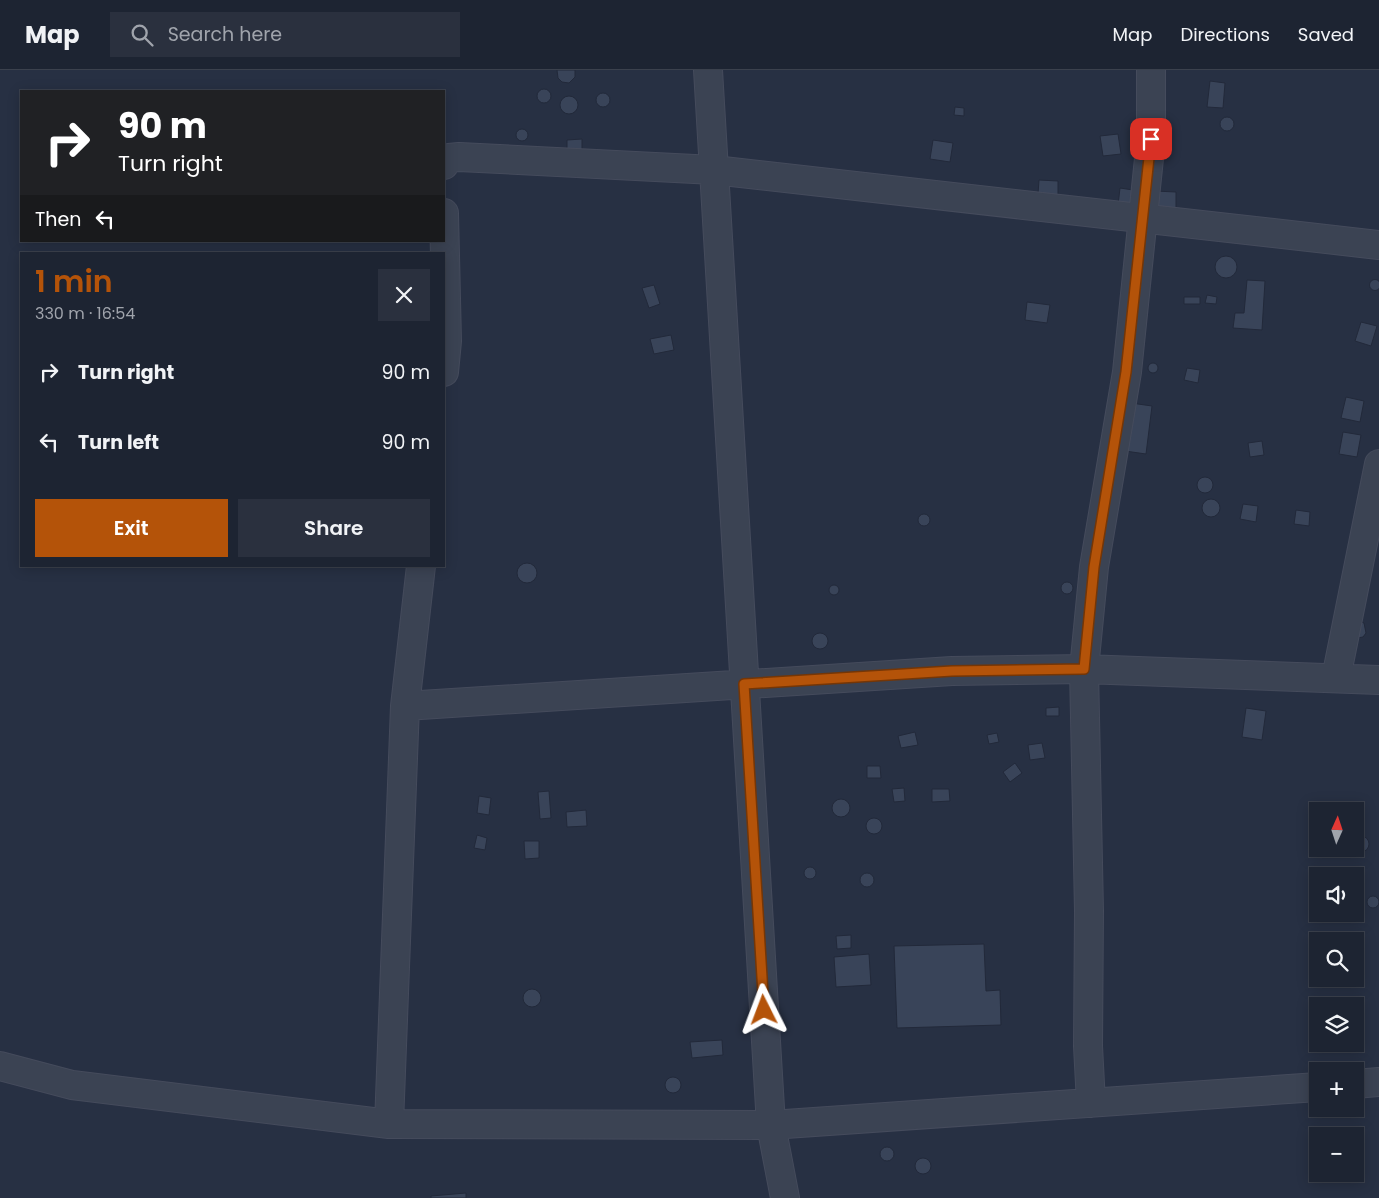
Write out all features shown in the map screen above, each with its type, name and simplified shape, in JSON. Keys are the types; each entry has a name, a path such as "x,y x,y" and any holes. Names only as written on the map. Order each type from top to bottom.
{"street":[{"path":"708,70 771,1125 784,1198"},
{"path":"1091,1103 1088,1046 1089,912 1084,669 1094,567 1126,372 1151,139 1150,70"},
{"path":"445,164 449,158 459,157 714,170 1379,245"},
{"path":"445,242 448,341 445,364"},
{"path":"1336,678 1379,464"},
{"path":"390,1124 405,706 421,567"},
{"path":"405,706 952,671 1084,669 1379,680"},
{"path":"0,1066 72,1085 390,1124 771,1125 1309,1088"},
{"path":"1364,1083 1379,1082"}],"building":[{"path":"557,70 575,70 575,77 569,83 562,82 558,78"},
{"path":"1210,81 1225,83 1223,108 1207,107"},
{"path":"544,89 549,91 551,96 549,101 544,103 539,101 537,96 539,91"},
{"path":"603,93 608,95 610,100 608,105 603,107 598,105 596,100 598,95"},
{"path":"565,96 573,96 578,101 576,112 565,114 560,109 560,101"},
{"path":"955,107 964,108 964,116 954,115"},
{"path":"1227,117 1232,119 1234,124 1232,129 1227,131 1222,129 1220,124 1222,119"},
{"path":"524,129 527,130 527,140 520,141 517,140 516,133 517,130"},
{"path":"1118,134 1121,154 1103,156 1100,136"},
{"path":"582,139 582,154 567,155 567,140"},
{"path":"933,140 953,143 950,162 930,159"},
{"path":"1039,180 1058,181 1058,195 1038,194"},
{"path":"1120,188 1133,190 1130,207 1118,205"},
{"path":"1155,191 1176,192 1176,210 1154,209"},
{"path":"1226,256 1236,263 1237,267 1230,277 1226,278 1216,271 1215,267 1222,257"},
{"path":"1375,279 1379,281 1379,289 1375,291 1371,289 1369,285 1371,281"},
{"path":"1247,280 1265,281 1262,330 1233,328 1235,313 1244,313"},
{"path":"654,285 660,304 649,308 642,288"},
{"path":"1207,295 1217,297 1216,304 1205,303"},
{"path":"1184,297 1200,297 1200,304 1184,304"},
{"path":"1027,302 1050,305 1047,323 1025,320"},
{"path":"1361,322 1377,326 1371,346 1355,341"},
{"path":"671,335 674,350 654,354 650,339"},
{"path":"1151,363 1155,363 1158,368 1157,372 1151,373 1148,370 1148,366"},
{"path":"1187,368 1200,370 1198,383 1184,380"},
{"path":"1346,397 1364,401 1360,422 1341,418"},
{"path":"1131,403 1152,406 1146,454 1125,451"},
{"path":"1343,432 1361,435 1357,457 1339,454"},
{"path":"1262,441 1264,455 1250,457 1248,443"},
{"path":"1205,477 1211,479 1213,485 1211,491 1205,493 1199,491 1197,485 1199,479"},
{"path":"1207,499 1215,499 1220,504 1218,515 1207,517 1202,512 1202,504"},
{"path":"1243,504 1258,506 1256,522 1240,519"},
{"path":"1296,510 1310,512 1309,526 1294,524"},
{"path":"922,514 926,514 930,520 926,526 922,526 918,522 918,518"},
{"path":"523,563 531,563 537,569 537,577 531,583 523,583 517,577 517,569"},
{"path":"1065,582 1069,582 1073,588 1069,594 1065,594 1061,590 1061,586"},
{"path":"832,585 836,585 839,590 838,594 832,595 829,592 829,588"},
{"path":"1359,621 1364,623 1366,633 1363,637 1357,638"},
{"path":"820,633 828,641 820,649 812,641"},
{"path":"1059,707 1059,716 1046,716 1046,708"},
{"path":"1246,708 1266,711 1262,740 1242,737"},
{"path":"915,732 918,745 901,748 898,736"},
{"path":"997,733 999,742 989,744 987,735"},
{"path":"1042,743 1045,758 1030,760 1028,745"},
{"path":"1015,763 1022,773 1010,782 1003,772"},
{"path":"867,766 880,766 881,778 867,778"},
{"path":"904,788 905,801 894,802 892,789"},
{"path":"932,789 949,789 950,801 932,802"},
{"path":"549,791 551,818 540,819 538,792"},
{"path":"479,796 491,798 489,815 477,813"},
{"path":"841,799 847,802 850,808 847,814 841,817 835,814 832,808 835,802"},
{"path":"586,810 587,826 567,827 566,812"},
{"path":"874,818 882,826 874,834 866,826"},
{"path":"477,835 487,838 485,850 474,848"},
{"path":"1364,837 1368,841 1368,847 1364,851"},
{"path":"524,841 539,841 539,858 525,859"},
{"path":"810,867 816,873 810,879 804,873"},
{"path":"867,873 872,875 874,880 872,885 867,887 862,885 860,880 862,875"},
{"path":"1373,896 1379,902 1373,908 1367,902"},
{"path":"851,935 851,948 837,949 836,936"},
{"path":"984,944 986,991 1000,990 1001,1025 897,1028 894,946"},
{"path":"869,954 871,985 836,987 834,957"},
{"path":"528,989 536,989 541,994 539,1005 528,1007 523,1002 523,994"},
{"path":"722,1040 723,1055 692,1058 690,1042"},
{"path":"673,1077 681,1085 673,1093 665,1085"},
{"path":"887,1147 892,1149 894,1154 892,1159 887,1161 882,1159 880,1154 882,1149"},
{"path":"923,1158 931,1166 923,1174 915,1166"},
{"path":"466,1193 466,1198 431,1198 431,1196"}],"route":[{"path":"764,1010 744,684 952,671 1084,669 1094,567 1126,372 1151,139"}]}
